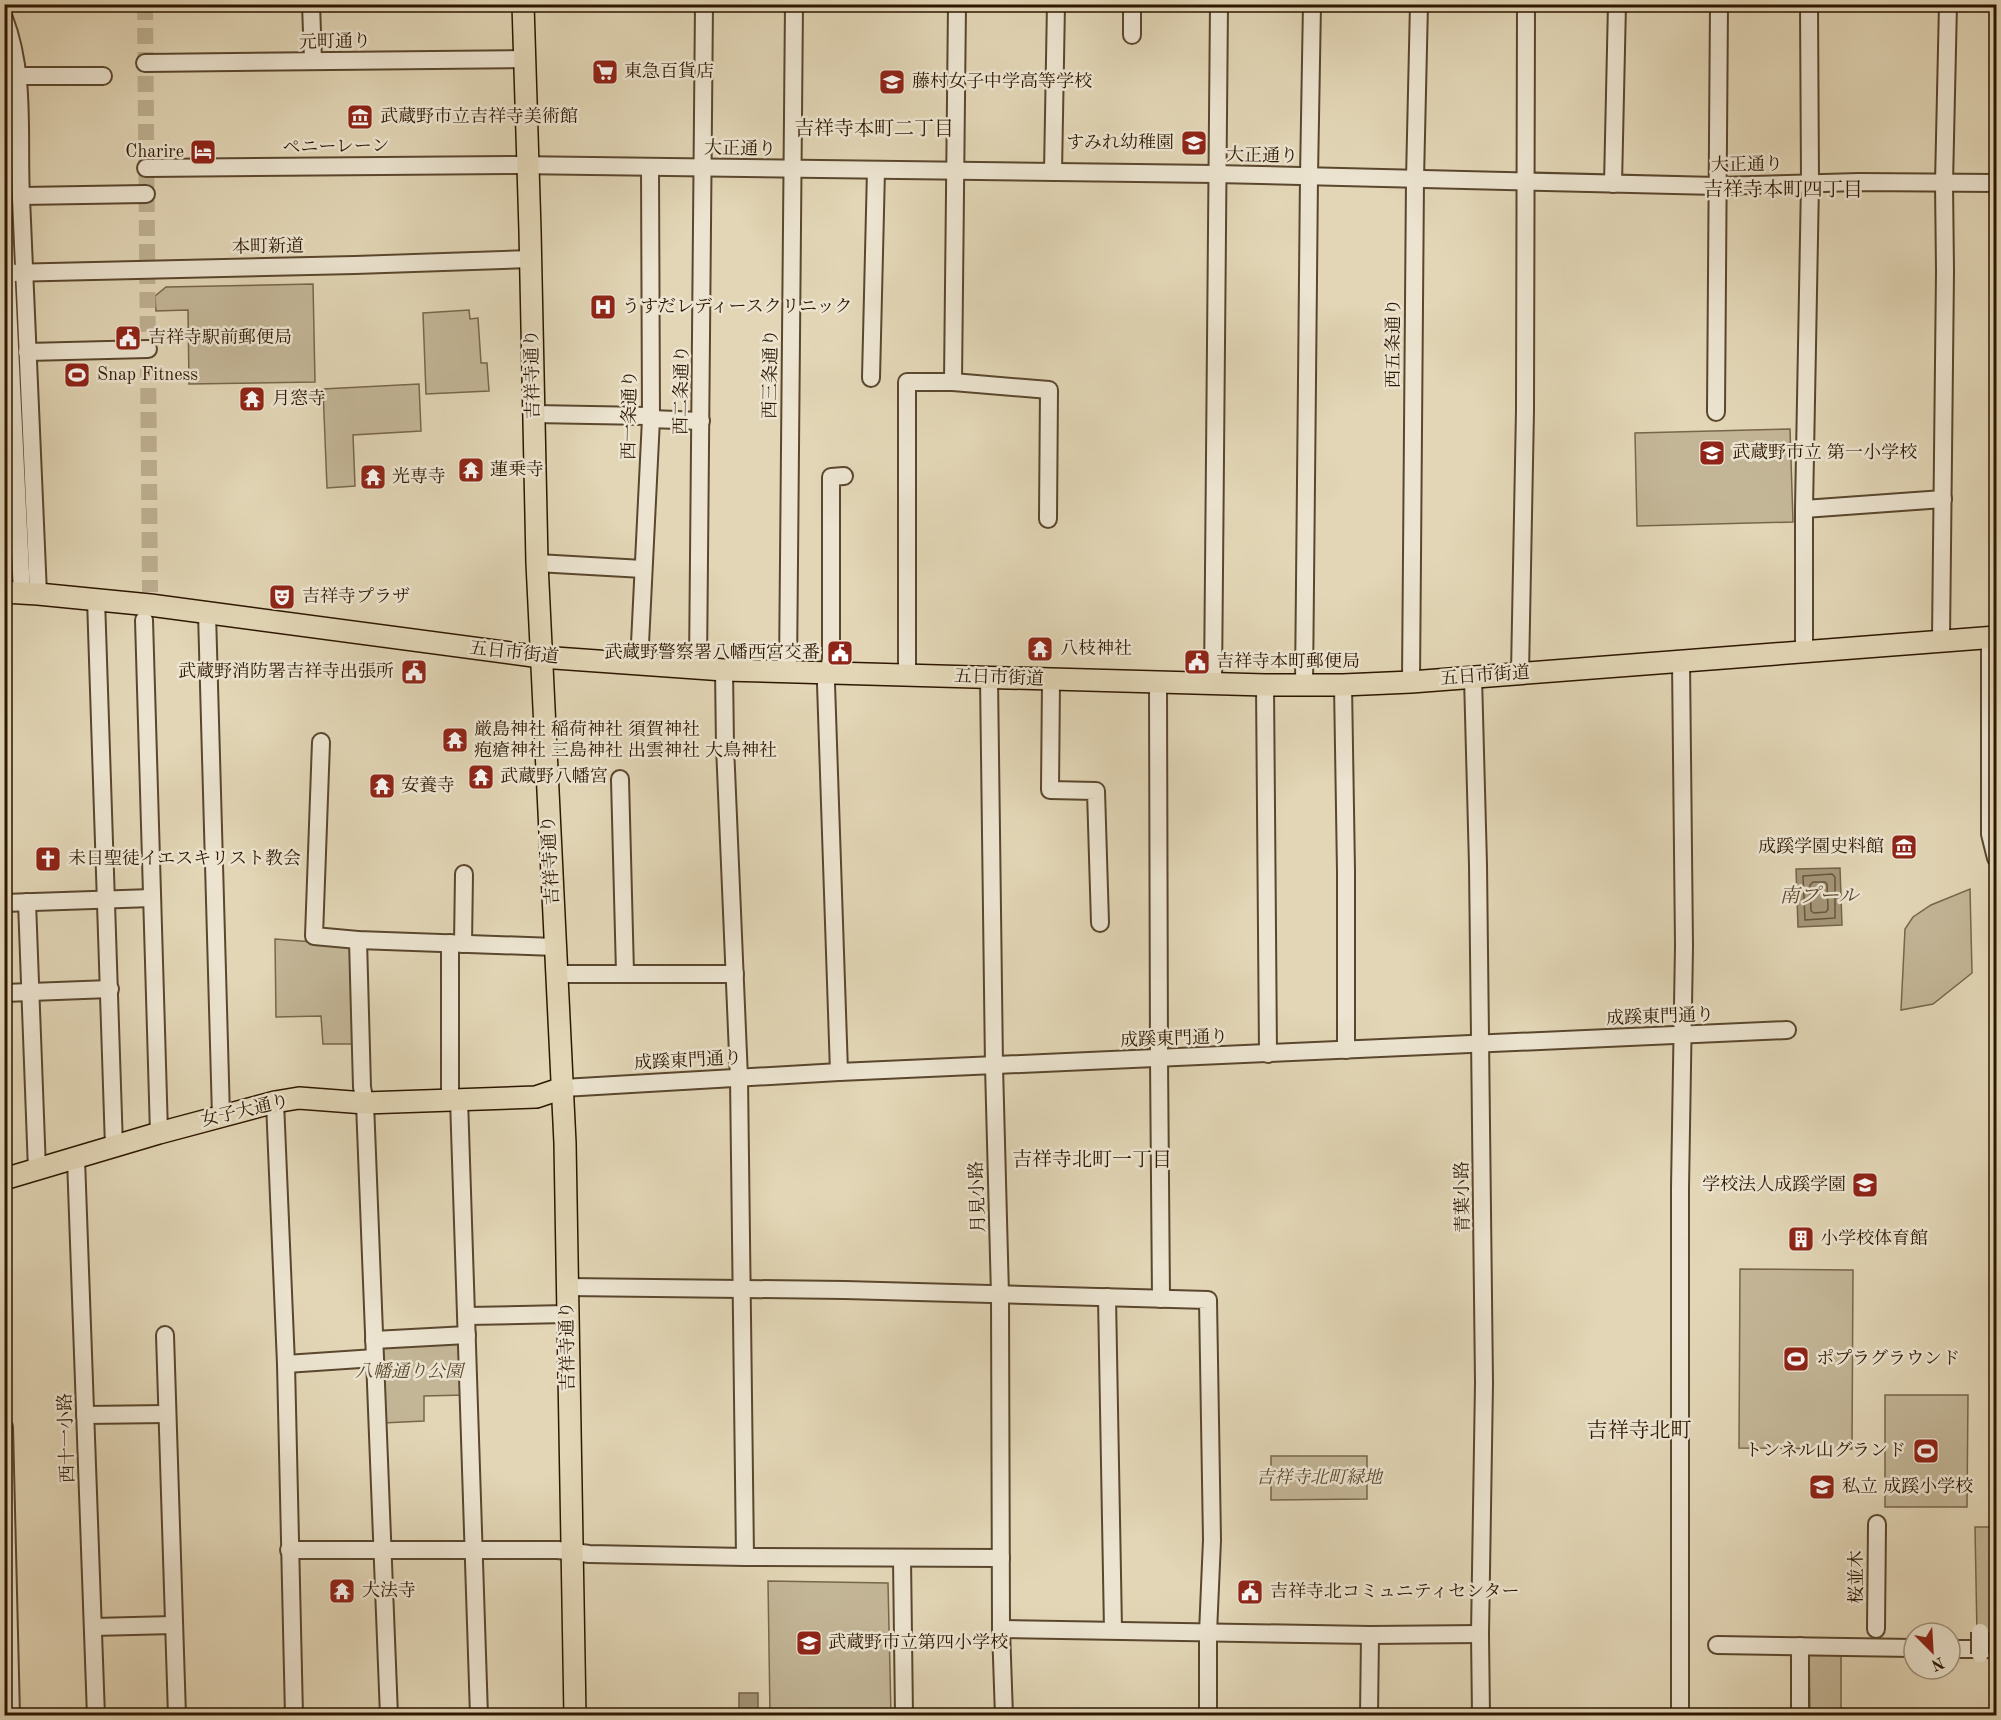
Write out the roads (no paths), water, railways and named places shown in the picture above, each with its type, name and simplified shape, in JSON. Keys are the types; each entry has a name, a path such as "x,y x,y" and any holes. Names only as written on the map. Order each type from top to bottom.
{"main road":[{"name":"吉祥寺通り","path":"523,4 537,563 563,1088 576,1716"},
{"name":"五日市街道","path":"21,593 148,605 541,657 788,672 1158,683 1305,686 1411,682 1993,637"},
{"name":"女子大通り","path":"4,1179 274,1102 299,1098 365,1102 536,1097 563,1088"}],"street":[{"path":"311,4 313,61"},
{"name":"西二条通り","path":"698,668 704,4"},
{"name":"西三条通り","path":"788,672 794,4"},
{"path":"953,382 957,4"},
{"path":"1053,172 1056,4"},
{"path":"1132,4 1132,35"},
{"path":"1213,684 1219,4"},
{"path":"1305,686 1308,176 1312,4"},
{"name":"西五条通り","path":"1411,682 1415,179 1419,4"},
{"path":"1520,673 1525,399 1526,4"},
{"path":"1613,184 1617,4"},
{"path":"1716,412 1719,4"},
{"path":"1804,651 1804,509 1810,183 1809,4"},
{"path":"1941,640 1944,183 1948,4"},
{"path":"4,18 19,76 25,272 14,353"},
{"name":"元町通り","path":"145,63 524,59"},
{"path":"19,76 103,76"},
{"name":"大正通り","path":"527,166 1216,174 1718,186 1810,183 1996,183"},
{"name":"ペニーレーン","path":"146,168 527,166"},
{"name":"西一条通り","path":"639,664 651,419 650,167"},
{"path":"871,378 876,170"},
{"path":"21,196 146,194"},
{"path":"4,223 14,353 21,593"},
{"name":"本町新道","path":"7,273 530,259"},
{"path":"14,353 148,349"},
{"path":"907,674 908,382 953,382 1049,390 1048,519"},
{"path":"534,414 647,416 651,419 701,421"},
{"path":"839,1072 826,684 831,659 831,477 844,476"},
{"path":"1804,509 1942,499"},
{"path":"537,563 643,569"},
{"path":"96,599 114,1147"},
{"path":"148,605 152,898 159,1133"},
{"path":"207,613 220,1116"},
{"path":"1993,637 1990,690 1993,834 1996,858"},
{"path":"1680,1716 1684,946 1681,661"},
{"path":"724,669 725,746 739,1078 742,1426 746,1557"},
{"name":"月見小路","path":"989,677 994,1066 1000,1295 1000,1558 1004,1716"},
{"name":"青葉小路","path":"1473,677 1481,1045 1484,1383 1481,1716"},
{"path":"1051,680 1050,790 1096,791 1100,923"},
{"path":"1158,683 1161,1299"},
{"path":"1265,685 1268,1054"},
{"path":"1342,685 1346,871 1346,1050"},
{"path":"321,742 314,936 358,940 555,947"},
{"path":"620,779 625,973"},
{"path":"464,874 456,944 455,1099 467,1316 479,1716"},
{"path":"4,903 152,898"},
{"path":"27,902 37,1170"},
{"path":"358,940 362,1088 365,1102 389,1716"},
{"path":"556,974 735,974"},
{"path":"4,993 110,989"},
{"name":"成蹊東門通り","path":"563,1088 839,1072 1787,1030"},
{"path":"274,1102 286,1364 294,1716"},
{"name":"西十一小路","path":"76,1159 96,1716"},
{"path":"567,1287 1208,1300 1212,1540 1208,1633 1208,1716"},
{"path":"1107,1298 1113,1630"},
{"path":"467,1316 566,1314"},
{"path":"165,1335 177,1716"},
{"path":"374,1340 467,1335"},
{"path":"286,1364 375,1358"},
{"path":"85,1415 167,1414"},
{"path":"4,1427 11,1716"},
{"name":"桜並木","path":"1876,1524 1876,1629"},
{"path":"289,1550 558,1550 589,1554 746,1557 1000,1558"},
{"path":"902,1558 904,1716"},
{"path":"93,1627 174,1624"},
{"path":"1001,1629 1370,1635 1480,1634"},
{"path":"1962,1649 1988,1652 1980,1632"},
{"path":"1369,1716 1370,1635"},
{"path":"1717,1645 1902,1648"},
{"path":"1800,1646 1800,1716"}],"water":[{"name":"南プール","path":"1840,868 1842,925 1798,927 1796,869"},
{"path":"739,1693 758,1693 758,1715 739,1715"}],"tunnel":[{"path":"145,4 150,592"}],"place":[{"name":"東急百貨店","path":"605,72"},
{"name":"藤村女子中学高等学校","path":"892,82"},
{"name":"武蔵野市立吉祥寺美術館","path":"360,117"},
{"name":"すみれ幼稚園","path":"1194,143"},
{"name":"Charire","path":"203,152"},
{"name":"うすだレディースクリニック","path":"603,307"},
{"name":"吉祥寺駅前郵便局","path":"128,338"},
{"name":"Snap Fitness","path":"77,375"},
{"name":"月窓寺","path":"252,399"},
{"name":"武蔵野市立 第一小学校","path":"1712,453"},
{"name":"蓮乗寺","path":"471,470"},
{"name":"光専寺","path":"373,477"},
{"name":"吉祥寺プラザ","path":"282,597"},
{"name":"八枝神社","path":"1040,649"},
{"name":"武蔵野警察署八幡西宮交番","path":"840,653"},
{"name":"吉祥寺本町郵便局","path":"1197,662"},
{"name":"武蔵野消防署吉祥寺出張所","path":"414,672"},
{"name":"厳島神社 稲荷神社 須賀神社 疱瘡神社 三島神社 出雲神社 大鳥神社","path":"455,740"},
{"name":"武蔵野八幡宮","path":"481,777"},
{"name":"安養寺","path":"382,786"},
{"name":"成蹊学園史料館","path":"1904,847"},
{"name":"未日聖徒イエスキリスト教会","path":"48,859"},
{"name":"学校法人成蹊学園","path":"1865,1185"},
{"name":"小学校体育館","path":"1801,1239"},
{"name":"ポプラグラウンド","path":"1796,1359"},
{"name":"トンネル山グランド","path":"1926,1451"},
{"name":"私立 成蹊小学校","path":"1822,1487"},
{"name":"大法寺","path":"342,1591"},
{"name":"吉祥寺北コミュニティセンター","path":"1250,1592"},
{"name":"武蔵野市立第四小学校","path":"809,1643"}],"district":[{"name":"吉祥寺本町二丁目","path":"874,130"},
{"name":"吉祥寺本町四丁目","path":"1783,191"},
{"name":"吉祥寺北町一丁目","path":"1092,1161"},
{"name":"吉祥寺北町","path":"1639,1431"}],"park label":[{"name":"八幡通り公園","path":"409,1372"},
{"name":"吉祥寺北町緑地","path":"1319,1478"}]}
